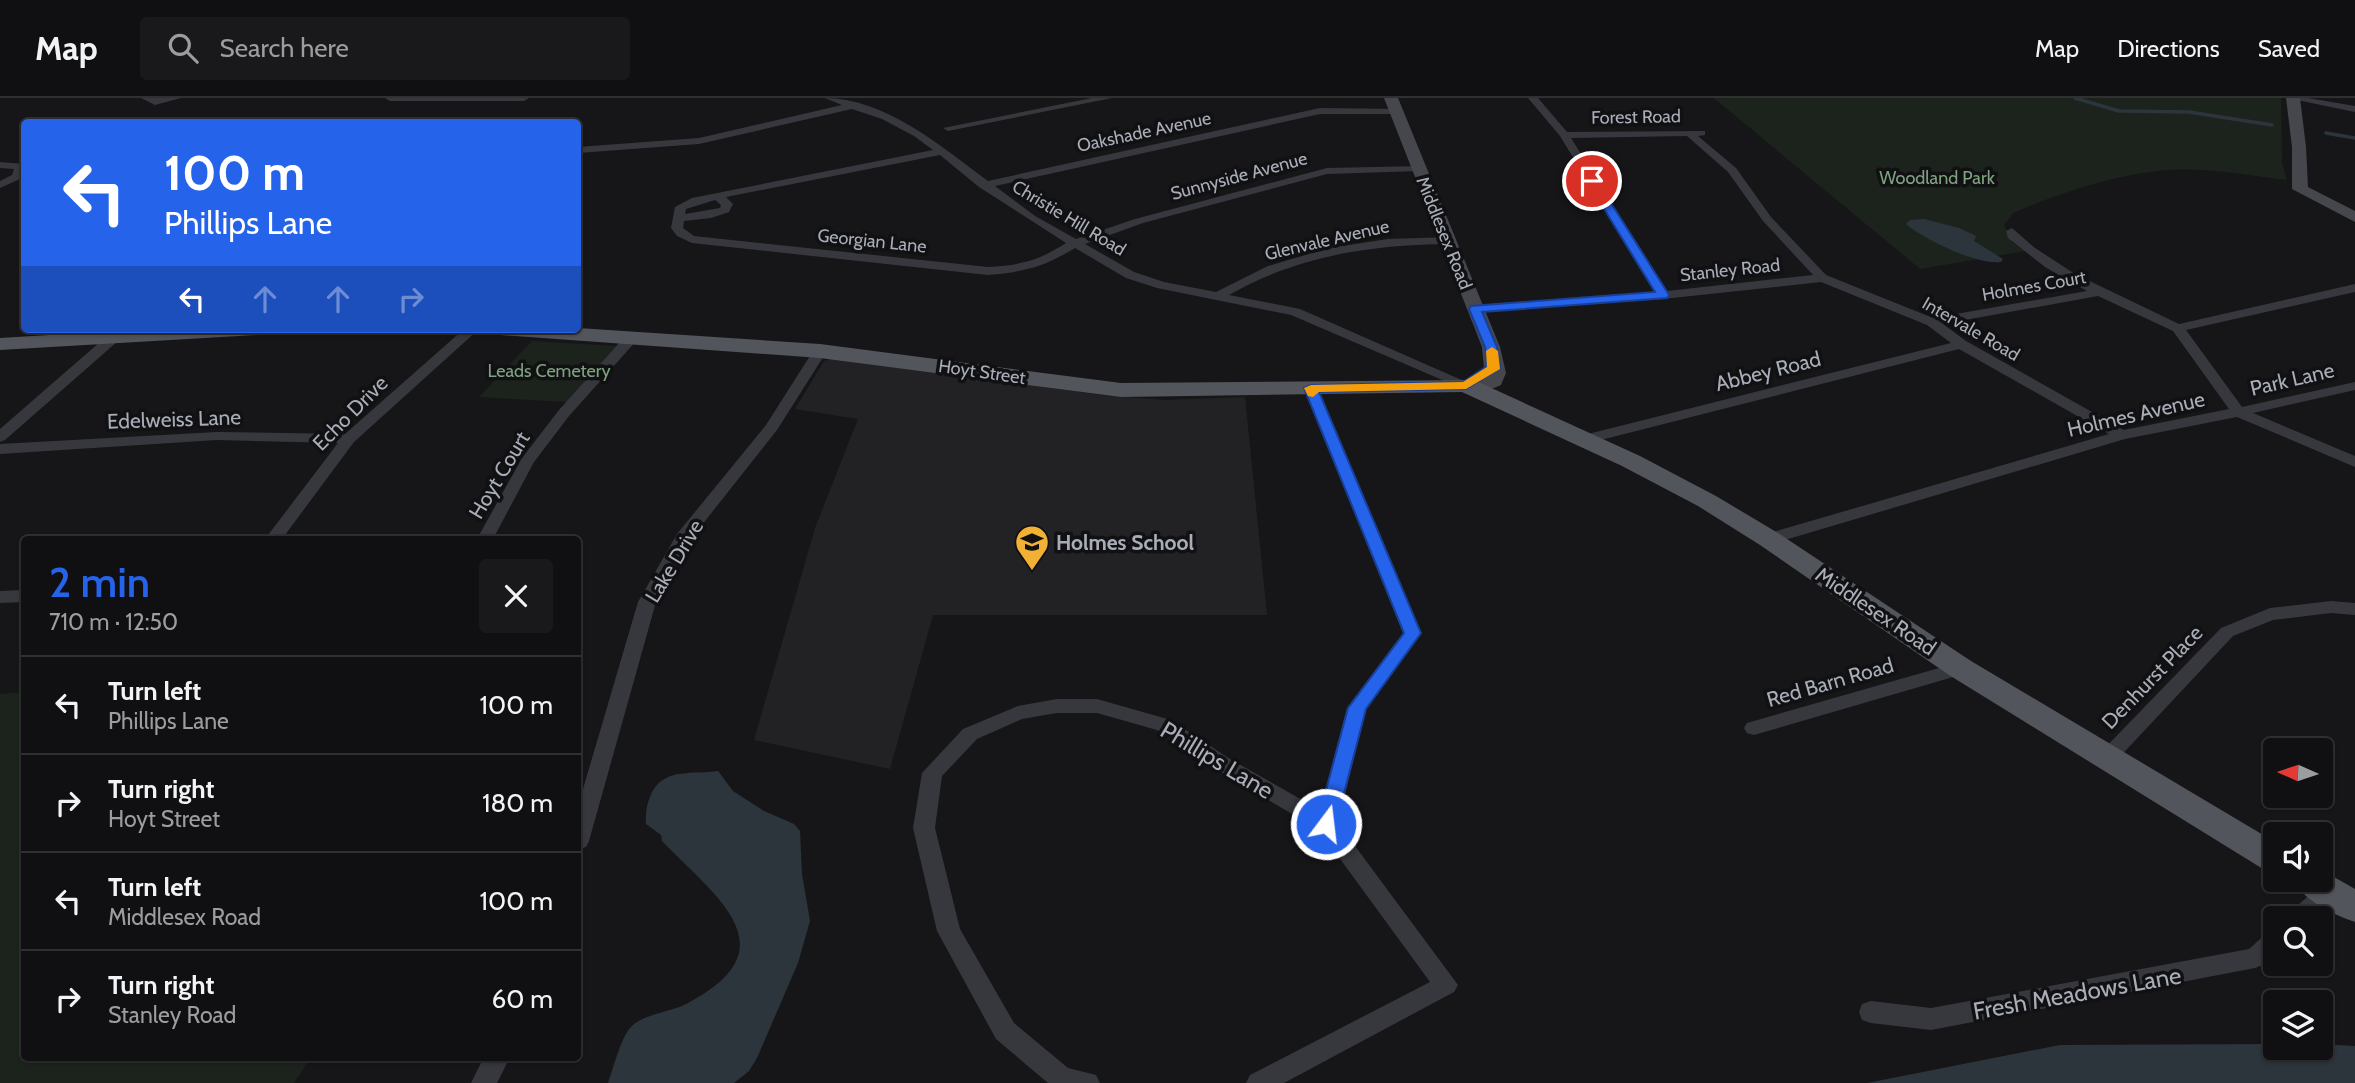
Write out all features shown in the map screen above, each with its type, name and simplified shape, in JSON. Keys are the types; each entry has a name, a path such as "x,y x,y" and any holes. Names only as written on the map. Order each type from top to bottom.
{"main road":[{"path":"0,344 64,335 113,338 194,333"},
{"name":"Hoyt Street","path":"566,333 820,351 1121,390 1466,386"},
{"name":"Middlesex Road","path":"1466,386 1586,439 1674,483 1769,539 1960,668 2263,852"}],"street":[{"path":"146,98 155,102 176,98"},
{"path":"390,98 524,98"},
{"name":"Christie Hill Road","path":"830,98 855,105 924,133 941,152 984,185 1073,244 1130,275 1161,285 1295,312 1466,386"},
{"path":"948,128 1107,98"},
{"path":"1533,98 1564,135 1663,295"},
{"path":"2355,108 2293,98 2300,147 2300,188 2310,196 2355,217"},
{"path":"581,150 699,141 855,105"},
{"name":"Middlesex Road","path":"1394,105 1491,347 1496,377 1490,384 1466,386"},
{"name":"Oakshade Avenue","path":"984,185 1320,111 1394,105"},
{"name":"Forest Road","path":"1564,135 1708,133"},
{"name":"Intervale Road","path":"1690,134 1732,170 1767,219 1822,278 1932,322 1961,344 2122,435"},
{"path":"717,195 727,204 725,210 711,215 680,218 681,207 686,203 717,195 941,152"},
{"path":"0,165 21,166 16,177 0,185"},
{"name":"Sunnyside Avenue","path":"1073,244 1139,221 1327,171 1419,168"},
{"name":"Georgian Lane","path":"680,218 677,228 681,234 691,239 988,271 1024,268 1049,259 1073,244"},
{"path":"2012,231 2012,236 2025,248 2101,292"},
{"name":"Glenvale Avenue","path":"1220,295 1266,270 1330,253 1403,240 1447,240"},
{"name":"Stanley Road","path":"1475,309 1663,295 1822,278"},
{"path":"2178,328 2355,288"},
{"name":"Holmes Court","path":"1932,322 2101,292 2178,328"},
{"name":"Holmes Avenue","path":"1769,539 2122,435 2238,412 2178,328"},
{"name":"Echo Drive","path":"275,536 349,439 468,333"},
{"name":"Hoyt Court","path":"487,536 527,461 564,413 632,337"},
{"path":"0,438 113,338"},
{"name":"Abbey Road","path":"1586,439 1961,344"},
{"name":"Lake Drive","path":"581,831 647,602 683,538 772,427 820,351"},
{"name":"Park Lane","path":"2238,412 2355,386"},
{"path":"1311,388 1412,633 1357,708 1326,824"},
{"path":"2238,412 2355,463"},
{"name":"Edelweiss Lane","path":"0,449 217,436 349,439"},
{"path":"0,597 21,596"},
{"name":"Denhurst Place","path":"2107,758 2227,632 2270,614 2331,607 2355,609"},
{"name":"Red Barn Road","path":"1754,729 1960,668"},
{"name":"Phillips Lane","path":"1073,1082 1005,1031 949,930 924,828 932,773 970,734 1018,713 1057,706 1097,706 1164,725 1223,764 1326,824 1446,985 1259,1083"},
{"path":"2316,906 2332,893"},
{"name":"Fresh Meadows Lane","path":"1871,1013 1931,1019 2243,961 2255,958 2263,951"},
{"path":"484,1083 495,1061"}],"shaded area":[{"path":"1924,219 1959,228 1976,236 1974,241 2003,259 2001,262 1991,262 1965,256 1938,244 1906,224 1910,220"},
{"name":"Holmes School","path":"832,358 1110,396 1165,400 1245,397 1267,615 933,615 890,769 754,740 815,528 858,419 795,409 824,361"},
{"path":"718,771 733,791 764,811 794,824 800,831 802,874 810,921 798,963 757,1058 749,1071 734,1083 608,1083 620,1046 635,1023 684,1005 717,984 735,964 740,944 735,923 722,903 662,841 661,835 646,824 650,796 658,784 673,775"},
{"path":"2263,1044 2263,1060 2333,1060 2333,1045 2355,1046 2355,1083 1867,1083 2060,1045"}],"green space":[{"name":"Woodland Park","path":"1714,98 2281,98 2282,163 2287,180 2222,172 2174,170 2140,173 2103,181 2013,213 2004,225 2012,242 2025,251 1920,269"},
{"name":"Leads Cemetery","path":"532,341 616,346 568,402 479,397"},
{"path":"21,692 21,1061 308,1061 294,1083 0,1083 0,694"}],"waterway":[{"path":"2075,98 2119,111 2189,112 2272,125"},
{"path":"2326,133 2355,138"}],"slow traffic":[{"path":"1313,393 1311,388 1466,386 1493,369 1492,351"}],"place":[{"name":"Holmes School","path":"1032,572"}],"route":[{"path":"1326,824 1357,708 1412,633 1311,388 1466,386 1494,368 1491,347 1475,309 1663,295 1592,181"}]}
